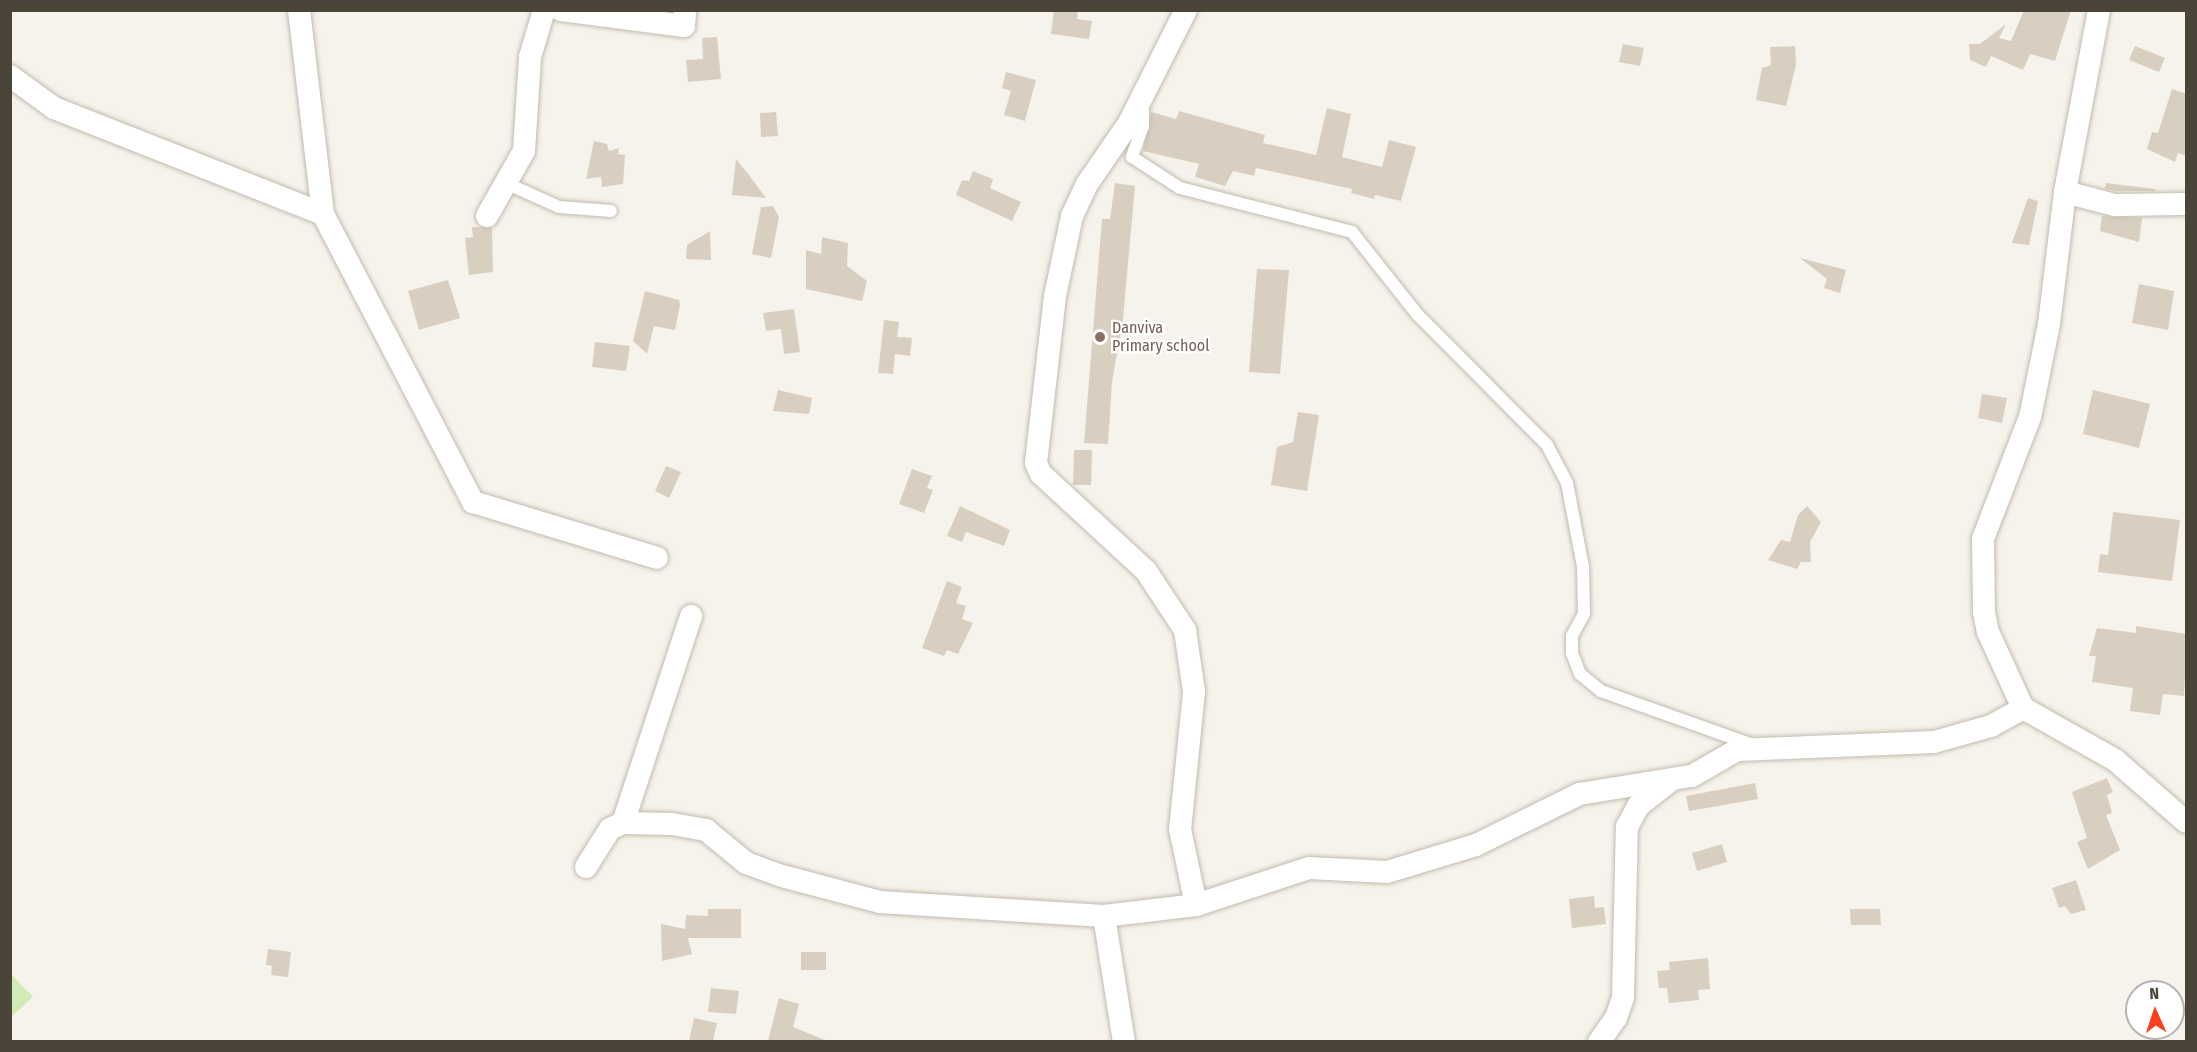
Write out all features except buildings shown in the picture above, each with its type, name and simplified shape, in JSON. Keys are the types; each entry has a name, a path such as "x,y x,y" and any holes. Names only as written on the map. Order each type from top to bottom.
{"street":[{"path":"299,10 323,214 473,502 657,558"},
{"path":"487,216 508,184 524,151 530,57 544,10"},
{"path":"561,10 684,26 685,10"},
{"path":"1186,10 1129,123 1087,184 1072,216 1055,296 1036,463 1041,474 1146,571 1185,630 1194,692 1180,830 1196,905"},
{"path":"2098,10 2065,192 2049,324 2030,417 1988,523 1982,549 1988,632 2023,708 2115,760 2187,822"},
{"path":"10,76 54,108 323,214"},
{"path":"2065,192 2115,205 2187,204"},
{"path":"623,823 691,616"},
{"path":"586,867 610,829 623,823 699,827 746,863 880,902 1104,916 1196,905 1309,868 1387,872 1476,845 1579,794 1692,776 1730,752 1757,747 1934,742 1991,726 2023,708"},
{"path":"1605,1038 1623,998 1628,827 1638,806 1671,781"},
{"path":"1104,916 1124,1041"}],"lane":[{"path":"1143,92 1143,126 1132,157 1180,188 1352,232 1417,314 1547,445 1567,483 1583,567 1584,614 1572,636 1572,653 1580,674 1601,691 1757,747"},
{"path":"508,184 559,207 611,211"}],"green space":[{"path":"11,974 33,997 10,1017"}],"place":[{"name":"Danviva Primary school","path":"1100,337"}]}
